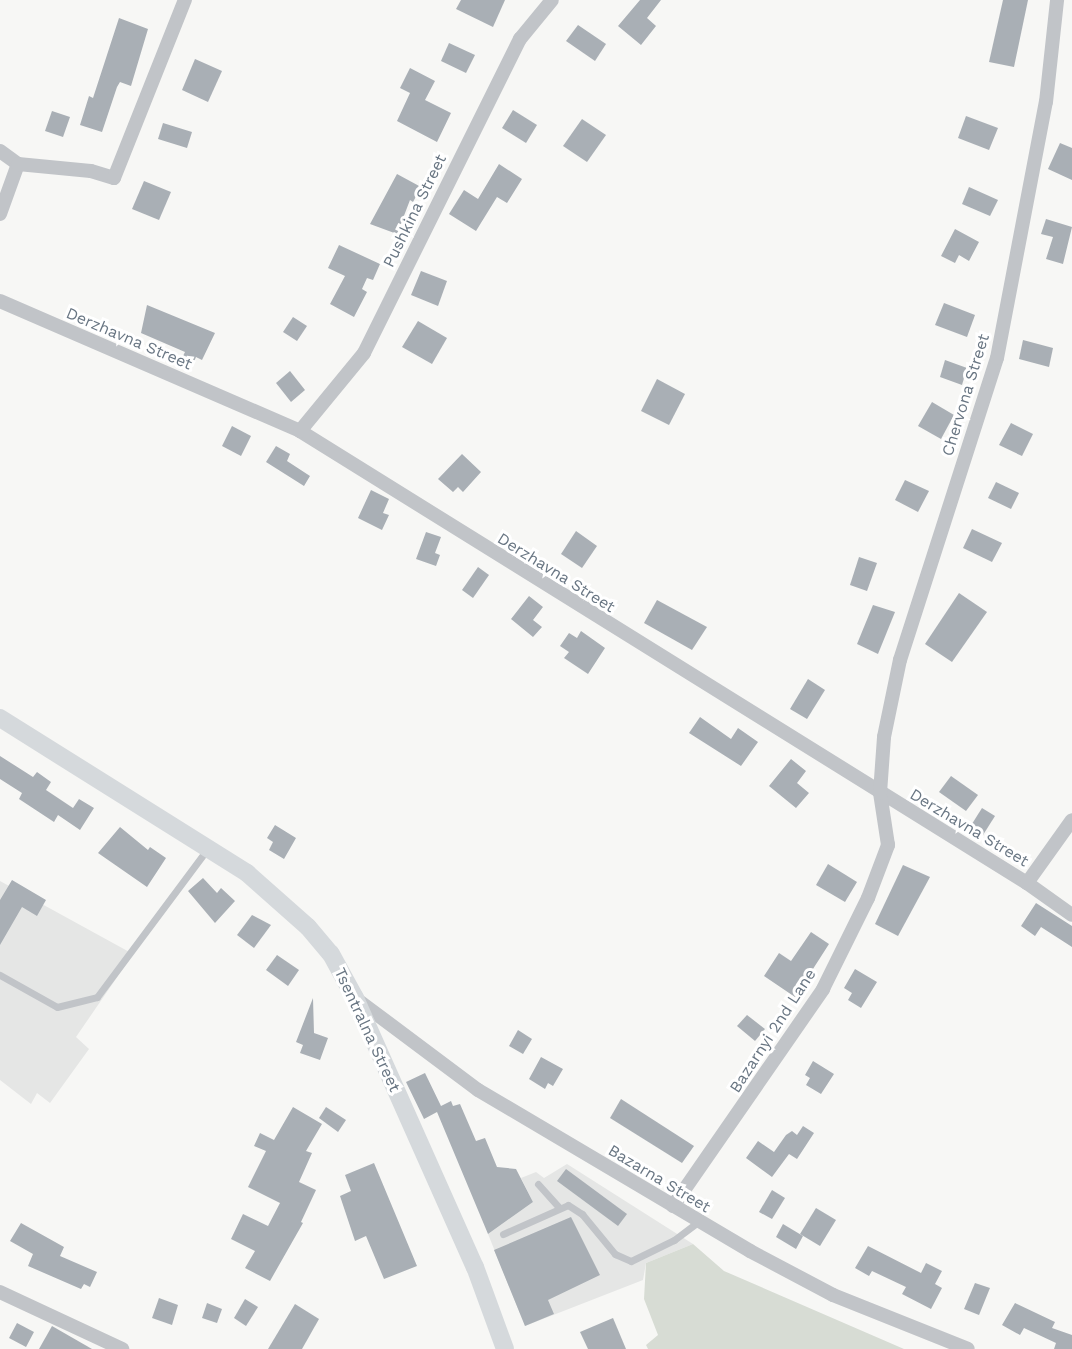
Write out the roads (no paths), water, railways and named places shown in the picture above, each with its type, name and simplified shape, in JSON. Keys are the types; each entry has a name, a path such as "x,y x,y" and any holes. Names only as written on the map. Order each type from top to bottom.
{"main road":[{"name":"Tsentralna Street","path":"0,718 206,851 247,873 308,927 331,954 355,998 475,1268 506,1349"}],"street":[{"path":"0,152 18,164 91,171 114,178 185,0"},
{"name":"Pushkina Street","path":"300,431 364,353 520,39 552,0"},
{"name":"Chervona Street","path":"880,793 884,737 900,660 997,358 1046,102 1057,0"},
{"path":"0,214 18,164"},
{"name":"Derzhavna Street","path":"0,301 300,431 1027,883 1072,915"},
{"name":"Bazarnyi 2nd Lane","path":"673,1206 823,989 868,898 888,845 880,793"},
{"path":"1027,883 1072,820"},
{"name":"Bazarna Street","path":"355,998 478,1090 699,1221 833,1295 962,1348"},
{"path":"0,1292 122,1349"}],"lane":[{"path":"0,975 57,1007 97,997 206,851"},
{"path":"538,1184 559,1207"},
{"path":"503,1234 559,1207 576,1209 615,1254 631,1261 674,1240 699,1221"}]}
